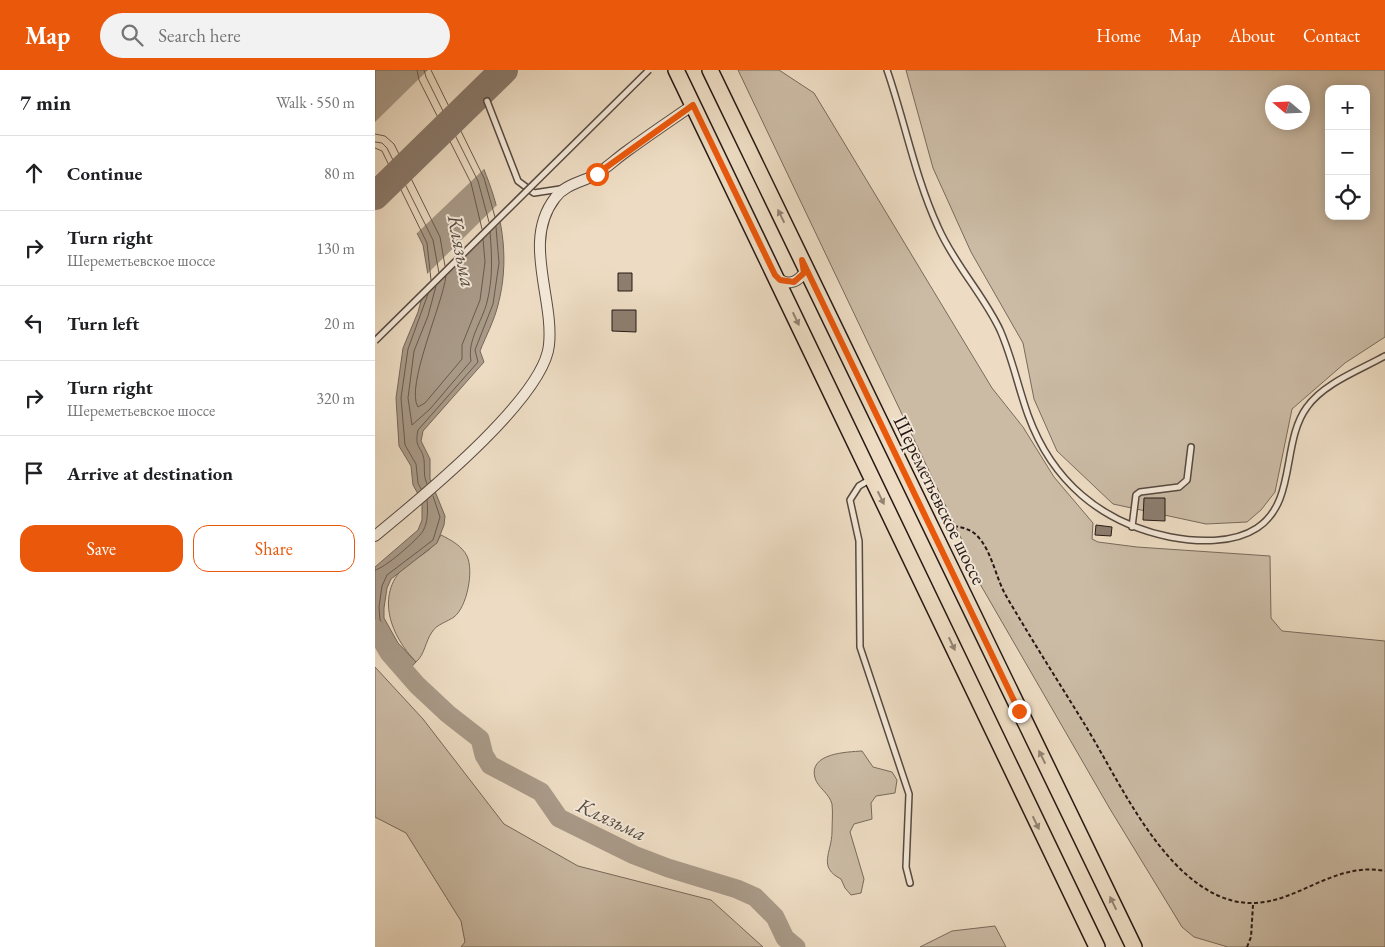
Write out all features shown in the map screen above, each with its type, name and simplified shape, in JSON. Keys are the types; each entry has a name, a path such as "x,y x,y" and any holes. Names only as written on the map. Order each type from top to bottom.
{"main road":[{"path":"676,70 1097,947"},
{"name":"Шереметьевское шоссе","path":"710,70 1134,947"}],"street":[{"path":"375,536 441,482 500,422 537,380 549,346 540,256 541,221 555,198 563,189 597,174 693,105"},
{"path":"775,275 780,280 794,282 804,273 802,260"}],"lane":[{"path":"375,341 649,70"},
{"path":"887,70 925,194 939,229 1000,329 1029,416 1053,466 1081,496 1097,508 1132,527 1183,539 1209,540 1235,537 1256,528 1268,518 1277,505 1285,481 1294,435 1307,405 1329,387 1385,356"},
{"path":"487,101 518,181 534,193 563,189"},
{"path":"1132,527 1136,495 1140,492 1179,487 1187,480 1191,447"},
{"path":"872,478 859,486 850,500 859,541 861,647 909,794 906,868 910,884"}],"path":[{"path":"954,526 970,529 981,540 1003,590 1039,654 1082,720 1131,804 1169,858 1195,883 1219,896 1253,905 1295,894 1323,879 1353,871 1369,868 1385,871"},
{"path":"1247,947 1251,937 1253,905"}],"shaded area":[{"path":"738,70 779,70 814,93 992,388 1023,427 1054,477 1093,523 1092,539 1098,542 1137,547 1270,556 1271,618 1282,631 1385,641 1385,947 1228,947 1194,937 1182,927 1110,809 976,577 961,538"},
{"path":"906,70 1385,70 1385,337 1345,363 1292,409 1275,492 1261,510 1247,522 1206,524 1113,504 1057,451 1034,399 1023,343 971,252 933,168"},
{"path":"441,535 465,552 470,570 468,588 459,612 434,629 416,662 399,640 394,628 388,603 390,590 395,578 404,567 429,550"},
{"path":"375,667 423,719 504,824 578,866 711,900 763,947 461,947 465,942 461,921 406,833 375,817"},
{"path":"862,751 873,767 892,772 897,780 895,793 876,796 871,803 872,819 854,824 850,832 864,879 861,893 851,895 841,879 829,869 832,804 816,782 814,770 817,763 830,756 839,753"},
{"path":"995,926 1006,947 920,947 952,931"}],"water":[{"path":"375,70 435,70 464,126 489,183 498,212 503,242 503,273 498,305 480,351 484,362 423,431 421,441 430,459 430,479 445,516 444,525 437,543 391,579 387,588 384,618 398,643 416,662 402,677 390,660 375,645 375,567 418,530 422,520 422,501 413,485 411,466 399,446 396,398 403,348 418,312 428,275 423,245 375,149"}],"pier":[{"path":"428,70 438,70 486,167 415,235 375,154 375,122"},
{"path":"499,203 503,220 417,304 425,276"}],"building":[{"path":"618,273 632,273 632,291 618,291"},
{"path":"612,310 636,310 636,332 612,331"},
{"path":"1144,498 1165,498 1165,521 1143,520"},
{"path":"1096,525 1112,527 1111,536 1095,535"}],"waterway":[{"name":"Клязьма","path":"375,629 389,653 417,685 448,714 480,739 484,755 490,765 541,792 559,818 634,855 668,868 737,889 755,897 775,917 785,938 796,947"}],"taxiway":[{"path":"375,196 504,70"}],"route":[{"path":"597,174 640,141 693,105 775,275 787,283 800,279 804,273 805,266 802,260 1019,711"}]}
